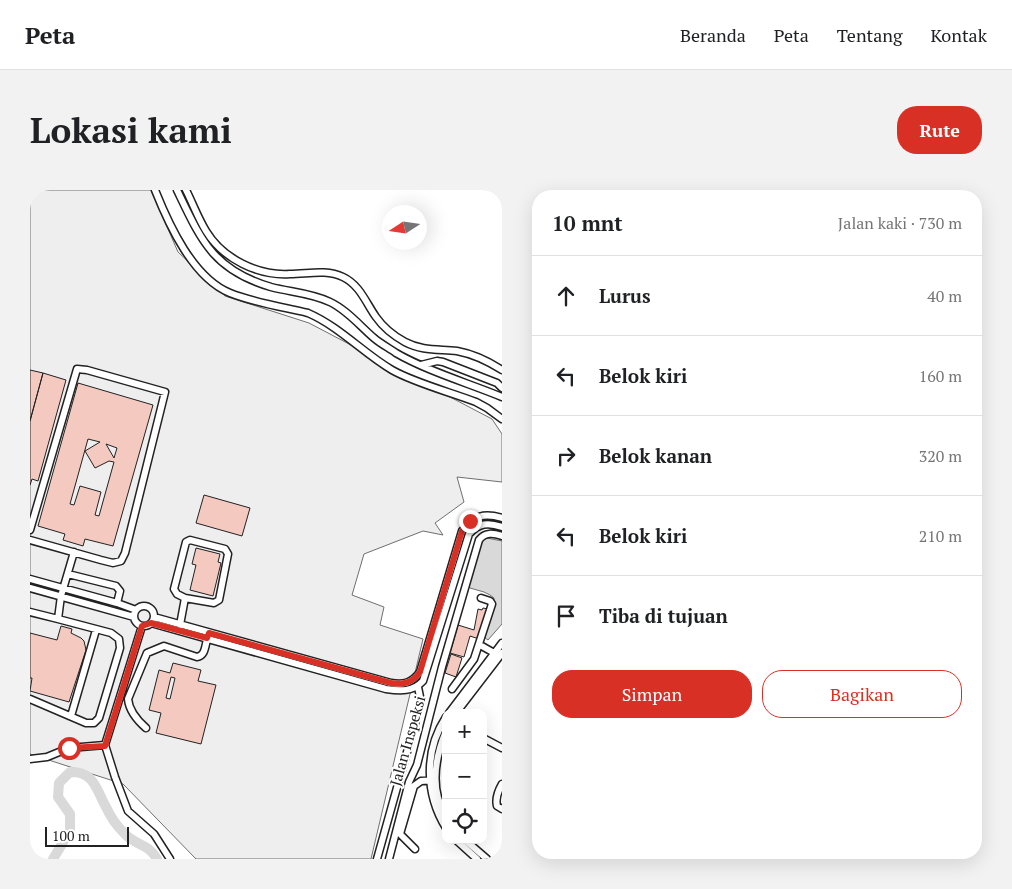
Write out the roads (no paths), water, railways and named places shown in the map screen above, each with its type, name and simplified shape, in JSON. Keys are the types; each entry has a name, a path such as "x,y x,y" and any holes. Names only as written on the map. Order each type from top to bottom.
{"lane":[{"path":"155,190 174,231 187,253 201,271 222,288 238,295 317,317 342,332 394,370 476,402 502,419"},
{"path":"177,190 199,237 213,254 230,269 249,279 271,287 318,297 331,302 376,340 419,365 502,396"},
{"path":"186,190 207,232 221,248 236,260 254,269 271,273 331,273 344,277 363,295 376,317 404,342 419,348 471,354 502,370"},
{"path":"419,365 437,360 497,383 502,388"},
{"path":"30,530 77,369 87,370 165,392 125,554 121,561 113,563 30,540"},
{"path":"152,620 391,683 408,683 415,679 420,672 462,531 470,521 479,516 491,514 502,518"},
{"path":"170,859 154,834 128,811 105,746 142,626 152,620 180,625 233,648 386,689 400,691 418,687 424,681 469,534 477,526 486,523 502,527"},
{"name":"Jalan Inspeksi","path":"389,859 479,540 483,535 488,534 502,536"},
{"path":"190,540 225,549 228,554 219,600 214,603 185,598 176,594 174,589 186,542 190,540"},
{"path":"58,619 74,552"},
{"path":"68,574 116,586 120,591 117,603"},
{"path":"30,579 117,603 135,613"},
{"path":"30,588 135,613"},
{"path":"180,625 185,598"},
{"path":"452,689 469,667 480,645 492,604 490,600 481,598"},
{"path":"142,626 136,622 135,613 140,606 146,606 151,609 152,620"},
{"path":"30,612 116,636 119,639 120,648 99,718 94,723 71,716 30,699"},
{"path":"71,716 96,630"},
{"path":"146,728 134,714 128,699 148,653 164,646 200,657 204,654 208,636"},
{"path":"459,709 498,654 502,643"},
{"path":"480,645 498,654"},
{"path":"452,709 498,654"},
{"path":"377,859 420,702 418,687"},
{"path":"442,726 432,750 431,796 442,821"},
{"path":"487,740 502,748"},
{"path":"442,742 432,780 442,806"},
{"path":"30,759 47,757 69,748 105,746"},
{"path":"415,849 400,834 414,786 417,782 432,780"},
{"path":"502,784 496,801 497,806 502,809"},
{"path":"460,844 477,859"},
{"path":"470,844 487,859"}],"waterway":[{"path":"53,859 70,831 70,814 58,797 59,783 70,772 78,772 89,778 97,788 119,827 128,837 149,850 157,859"}]}
